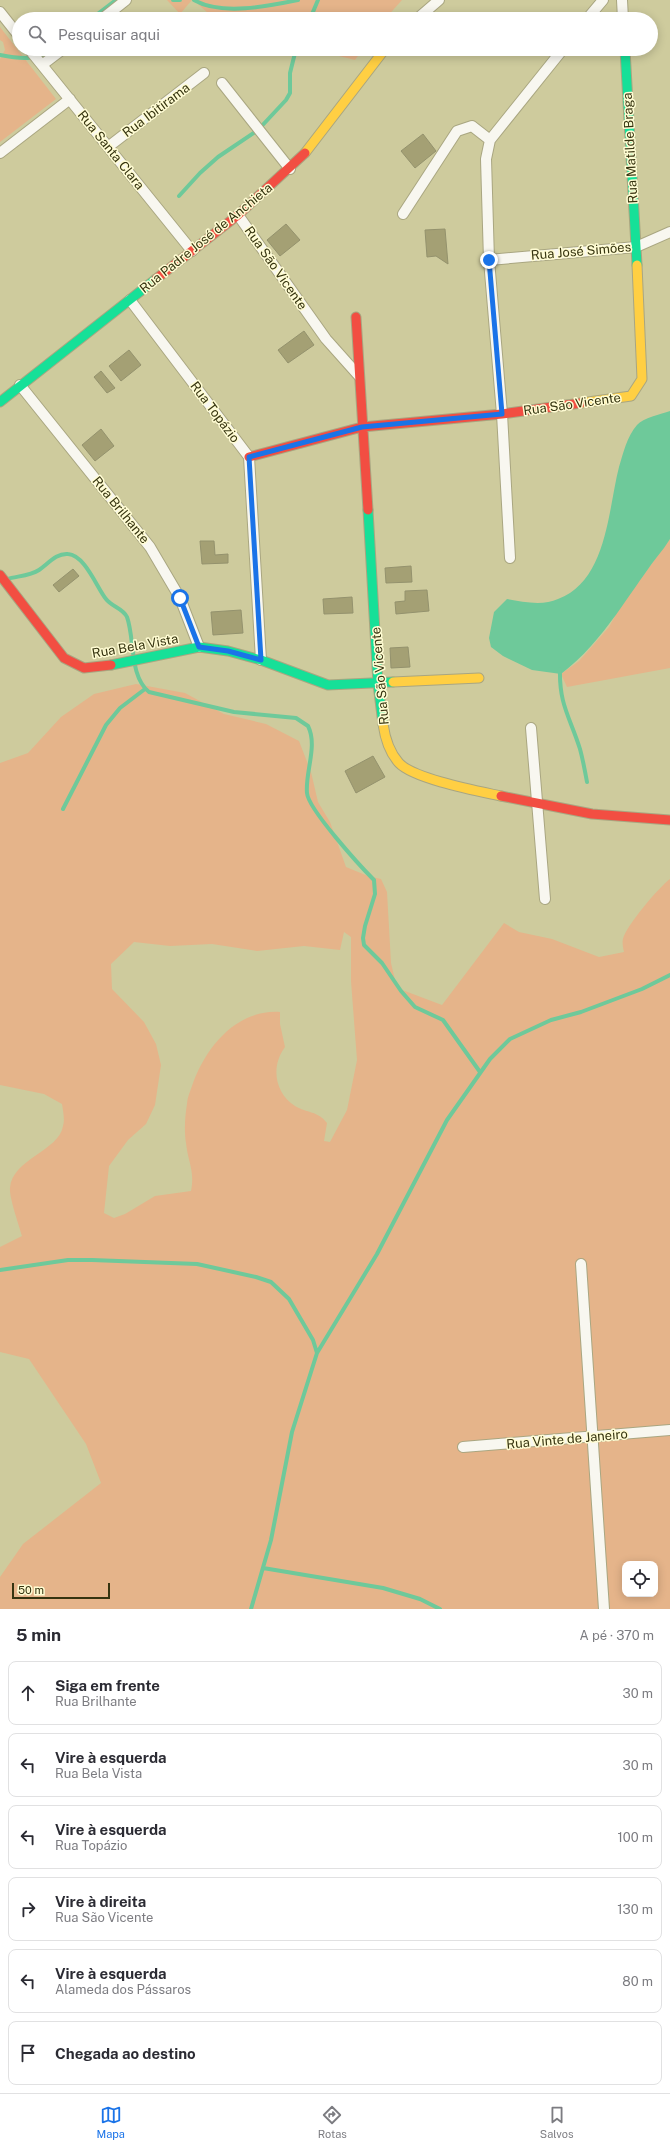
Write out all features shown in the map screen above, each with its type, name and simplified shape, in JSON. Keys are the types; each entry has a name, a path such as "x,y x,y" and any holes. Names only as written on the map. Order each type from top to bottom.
{"street":[{"path":"111,12 126,0"},
{"path":"425,12 439,0"},
{"path":"593,12 603,0"},
{"path":"622,0 623,12"},
{"path":"0,12 12,27"},
{"name":"Rua Santa Clara","path":"35,56 192,251"},
{"path":"42,65 54,56"},
{"name":"Rua Padre José de Anchieta","path":"0,402 238,215 290,169 301,158 381,56"},
{"path":"510,558 502,414 489,260 486,159 490,140 557,56"},
{"name":"Rua Matilde Braga","path":"625,56 636,247"},
{"name":"Rua Ibitirama","path":"108,146 204,73"},
{"path":"222,83 290,169"},
{"path":"0,153 70,99"},
{"path":"403,214 457,131 472,126 490,140"},
{"name":"Rua São Vicente","path":"238,215 326,339 359,376"},
{"name":"Rua José Simões","path":"489,260 636,247 670,232"},
{"name":"Rua São Vicente","path":"249,457 362,427 502,414 631,396 642,379 636,247"},
{"name":"Rua Topázio","path":"130,300 249,457"},
{"name":"Rua São Vicente","path":"356,317 378,684 383,724 392,755 402,766 437,781 537,805 637,820 670,820"},
{"name":"Rua Brilhante","path":"20,386 150,546 180,598 199,647"},
{"path":"249,457 261,660"},
{"name":"Rua Bela Vista","path":"0,574 64,658 84,668 111,665 199,647 228,651 261,660 328,685 378,684 479,678"},
{"path":"531,728 545,899"},
{"path":"581,1264 604,1609"},
{"name":"Rua Vinte de Janeiro","path":"463,1447 670,1430"}],"shaded area":[{"path":"167,0 192,0 182,12 178,12"},
{"path":"193,0 402,0 391,12 207,12"},
{"path":"0,27 12,42 12,56 23,56 56,99 0,142 0,59 5,50 3,42 0,40"},
{"path":"339,56 358,56 355,60"},
{"path":"670,411 670,539 664,548 604,631 577,661 561,674 532,670 503,656 491,647 489,638 494,612 507,599 539,603 558,599 574,590 587,577 596,561 603,542 619,467 631,434 637,425 643,420"},
{"path":"670,539 670,668 567,687 561,674 579,661 609,627 620,607"},
{"path":"136,684 185,693 224,714 266,724 299,741 311,772 318,802 330,822 346,867 368,876 381,879 387,892 391,963 397,988 442,1005 504,923 519,932 552,939 599,957 624,952 623,940 630,925 651,898 670,879 670,1609 0,1609 0,1577 23,1544 101,1483 86,1444 29,1359 0,1352 0,1247 22,1236 10,1188 13,1178 19,1170 60,1135 64,1115 62,1104 44,1094 0,1085 0,763 28,753 61,717 94,694","holes":["344,932 351,937 351,981 357,1060 347,1110 330,1142 324,1141 327,1123 324,1119 316,1114 295,1106 283,1094 279,1086 276,1070 285,1047 280,1024 280,1012 264,1013 250,1017 236,1024 214,1045 205,1058 189,1095 186,1113 185,1138 192,1172 191,1191 155,1196 125,1214 114,1218 104,1213 109,1166 128,1140 146,1124 155,1105 161,1065 156,1044 144,1022 112,989 111,964 134,942 170,946 212,944 257,951 304,946 340,950"]}],"building":[{"path":"423,134 436,151 415,168 401,151"},
{"path":"286,224 300,240 280,256 267,240"},
{"path":"445,229 448,264 436,256 427,257 425,230"},
{"path":"304,331 314,345 288,363 278,350"},
{"path":"129,350 141,365 121,381 109,366"},
{"path":"101,371 115,388 107,393 94,377"},
{"path":"101,429 114,446 95,461 82,445"},
{"path":"200,541 214,541 215,555 228,554 228,563 202,564"},
{"path":"411,566 412,582 386,583 385,568"},
{"path":"73,569 79,576 59,592 53,585"},
{"path":"427,590 429,611 396,614 395,602 405,601 405,591"},
{"path":"352,597 353,613 324,614 323,599"},
{"path":"241,610 243,633 213,635 211,612"},
{"path":"408,647 410,667 391,668 390,648"},
{"path":"373,756 385,777 356,793 345,771"}],"waterway":[{"path":"100,12 116,0"},
{"path":"173,0 180,0"},
{"path":"194,0 205,5 231,9 259,7 298,0"},
{"path":"313,12 318,0"},
{"path":"0,55 21,58 41,56"},
{"path":"179,196 200,173 218,157 258,130 286,100 290,93 290,73 294,56"},
{"path":"7,579 28,575 35,572 60,555 68,554 74,556 85,566 106,599 127,617 135,667 138,677 149,692 234,712 296,718 308,726 312,742 307,785 307,793 310,801 316,812 336,838 374,880 375,894 365,926 363,938 364,945 382,963 401,991 415,1007 443,1020 480,1072"},
{"path":"560,669 563,702 580,749 587,782"},
{"path":"63,809 106,725 120,708 145,689"},
{"path":"251,1609 271,1540 292,1432 317,1353 377,1254 447,1120 490,1059 510,1039 551,1020 581,1012 642,989 670,975"},
{"path":"0,1270 68,1260 92,1260 197,1264 256,1277 271,1282 289,1299 313,1340 317,1353"},
{"path":"263,1568 383,1588 420,1599 440,1609"}],"traffic: fast":[{"path":"625,56 637,265"},
{"path":"0,402 156,279"},
{"path":"368,510 378,684 383,724"},
{"path":"111,665 199,647 228,651 261,660 328,685 393,682"}],"traffic: slow":[{"path":"305,153 380,56"},
{"path":"581,403 631,396 642,379 637,265"},
{"path":"393,682 479,678"},
{"path":"383,724 386,740 390,750 399,763 407,769 447,784 501,796"}],"traffic: jam":[{"path":"156,279 238,215 305,153"},
{"path":"356,317 368,510"},
{"path":"249,457 362,427 502,414 581,403"},
{"path":"0,575 64,658 84,668 111,665"},
{"path":"501,796 592,814 670,820"}],"route":[{"path":"180,598 199,647 228,651 261,660 249,457 362,427 502,414 489,260"}]}
